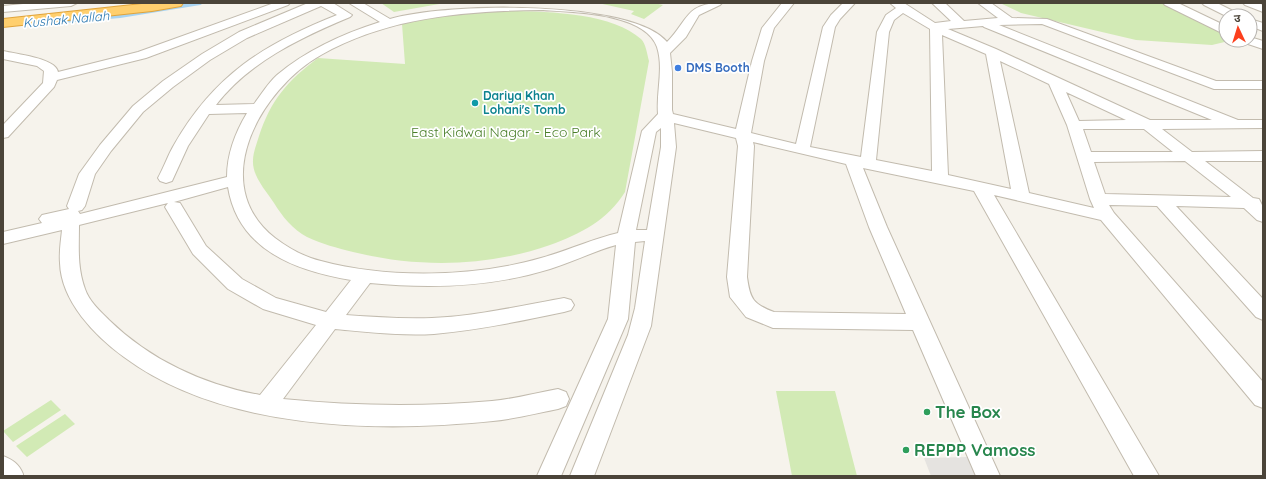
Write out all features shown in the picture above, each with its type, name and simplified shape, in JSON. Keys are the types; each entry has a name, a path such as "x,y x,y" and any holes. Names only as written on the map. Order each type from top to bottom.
{"highway":[{"path":"3,17 79,11 147,3"},
{"path":"3,23 152,7 176,3"}],"street":[{"path":"3,9 71,3"},
{"path":"51,77 108,64 142,54 284,3"},
{"path":"39,240 72,220 87,174 105,148 138,109 168,84 206,57 242,35 318,3"},
{"path":"166,178 182,143 223,86 252,62 284,42 346,16 325,3"},
{"path":"355,3 387,22"},
{"path":"664,52 682,34 691,17 695,13 716,3"},
{"path":"788,3 768,28 758,61 742,135 746,146 737,277 740,297 753,312 773,320 919,322"},
{"path":"802,150 829,27 835,17 849,3"},
{"path":"938,3 962,25"},
{"path":"984,3 1009,21"},
{"path":"1169,3 1218,27"},
{"path":"1208,3 1218,8"},
{"path":"1249,3 1263,9"},
{"path":"582,476 640,332 655,235 670,137 666,116 664,52 660,41 653,33 644,27 618,16 576,8 522,4 464,6 424,13 387,22 337,40 307,56 272,87 256,108 242,138 238,151 235,180 243,212 259,235 270,244 283,253 317,267 365,276 401,279 448,278 497,274 542,264 583,249 626,237 655,235"},
{"path":"988,476 878,227 860,162 883,32 886,23 900,6 934,27 992,52 1148,125 1256,203 1263,216"},
{"path":"934,27 1035,20 1050,23 1214,85 1263,85"},
{"path":"984,23 1238,124"},
{"path":"934,27 940,178"},
{"path":"992,52 1021,196"},
{"path":"3,55 41,63 51,69 51,77 45,88 3,134"},
{"path":"1055,82 1074,125 1098,199 1107,216 1263,398"},
{"path":"205,110 256,108"},
{"path":"666,116 802,150 940,178 1107,216"},
{"path":"549,476 618,319 626,237 649,131 666,116"},
{"path":"1074,125 1263,124"},
{"path":"1084,157 1263,156"},
{"path":"3,238 235,180"},
{"path":"981,188 1147,476"},
{"path":"1098,199 1256,203"},
{"path":"1161,200 1263,312"},
{"path":"174,207 199,250 235,284 270,304 329,321 385,326 432,326 473,322 564,305"},
{"path":"48,219 71,214 72,220 69,264 76,290 91,315 116,340 145,361 186,383 224,396 265,406 336,414 415,416 494,411 558,399"},
{"path":"265,406 365,276"}],"green space":[{"path":"381,3 445,3 394,12"},
{"path":"598,3 654,3 663,5 644,19 631,14 634,11"},
{"path":"1000,3 1165,3 1218,27 1218,44 1212,45 1136,40 1021,13"},
{"name":"East Kidwai Nagar - Eco Park","path":"478,11 563,13 586,17 607,22 626,29 643,41 649,61 625,192 618,202 610,211 592,225 561,241 502,258 477,261 427,263 378,257 324,244 297,231 284,218 257,177 253,166 254,151 259,136 269,112 281,92 297,75 318,58 405,64 402,24 424,19"},
{"path":"776,391 835,391 857,476 792,476"},
{"path":"51,400 61,410 13,442 3,431"},
{"path":"65,414 75,424 27,457 16,446"}],"shaded area":[{"path":"967,457 976,476 931,476 924,458"}],"waterway":[{"name":"Kushak Nallah","path":"41,23 120,16 200,3"}],"place":[{"name":"DMS Booth","path":"678,68"},
{"name":"Dariya Khan Lohani's Tomb","path":"475,103"},
{"name":"The Box","path":"927,412"},
{"name":"REPPP Vamoss","path":"906,450"}]}
